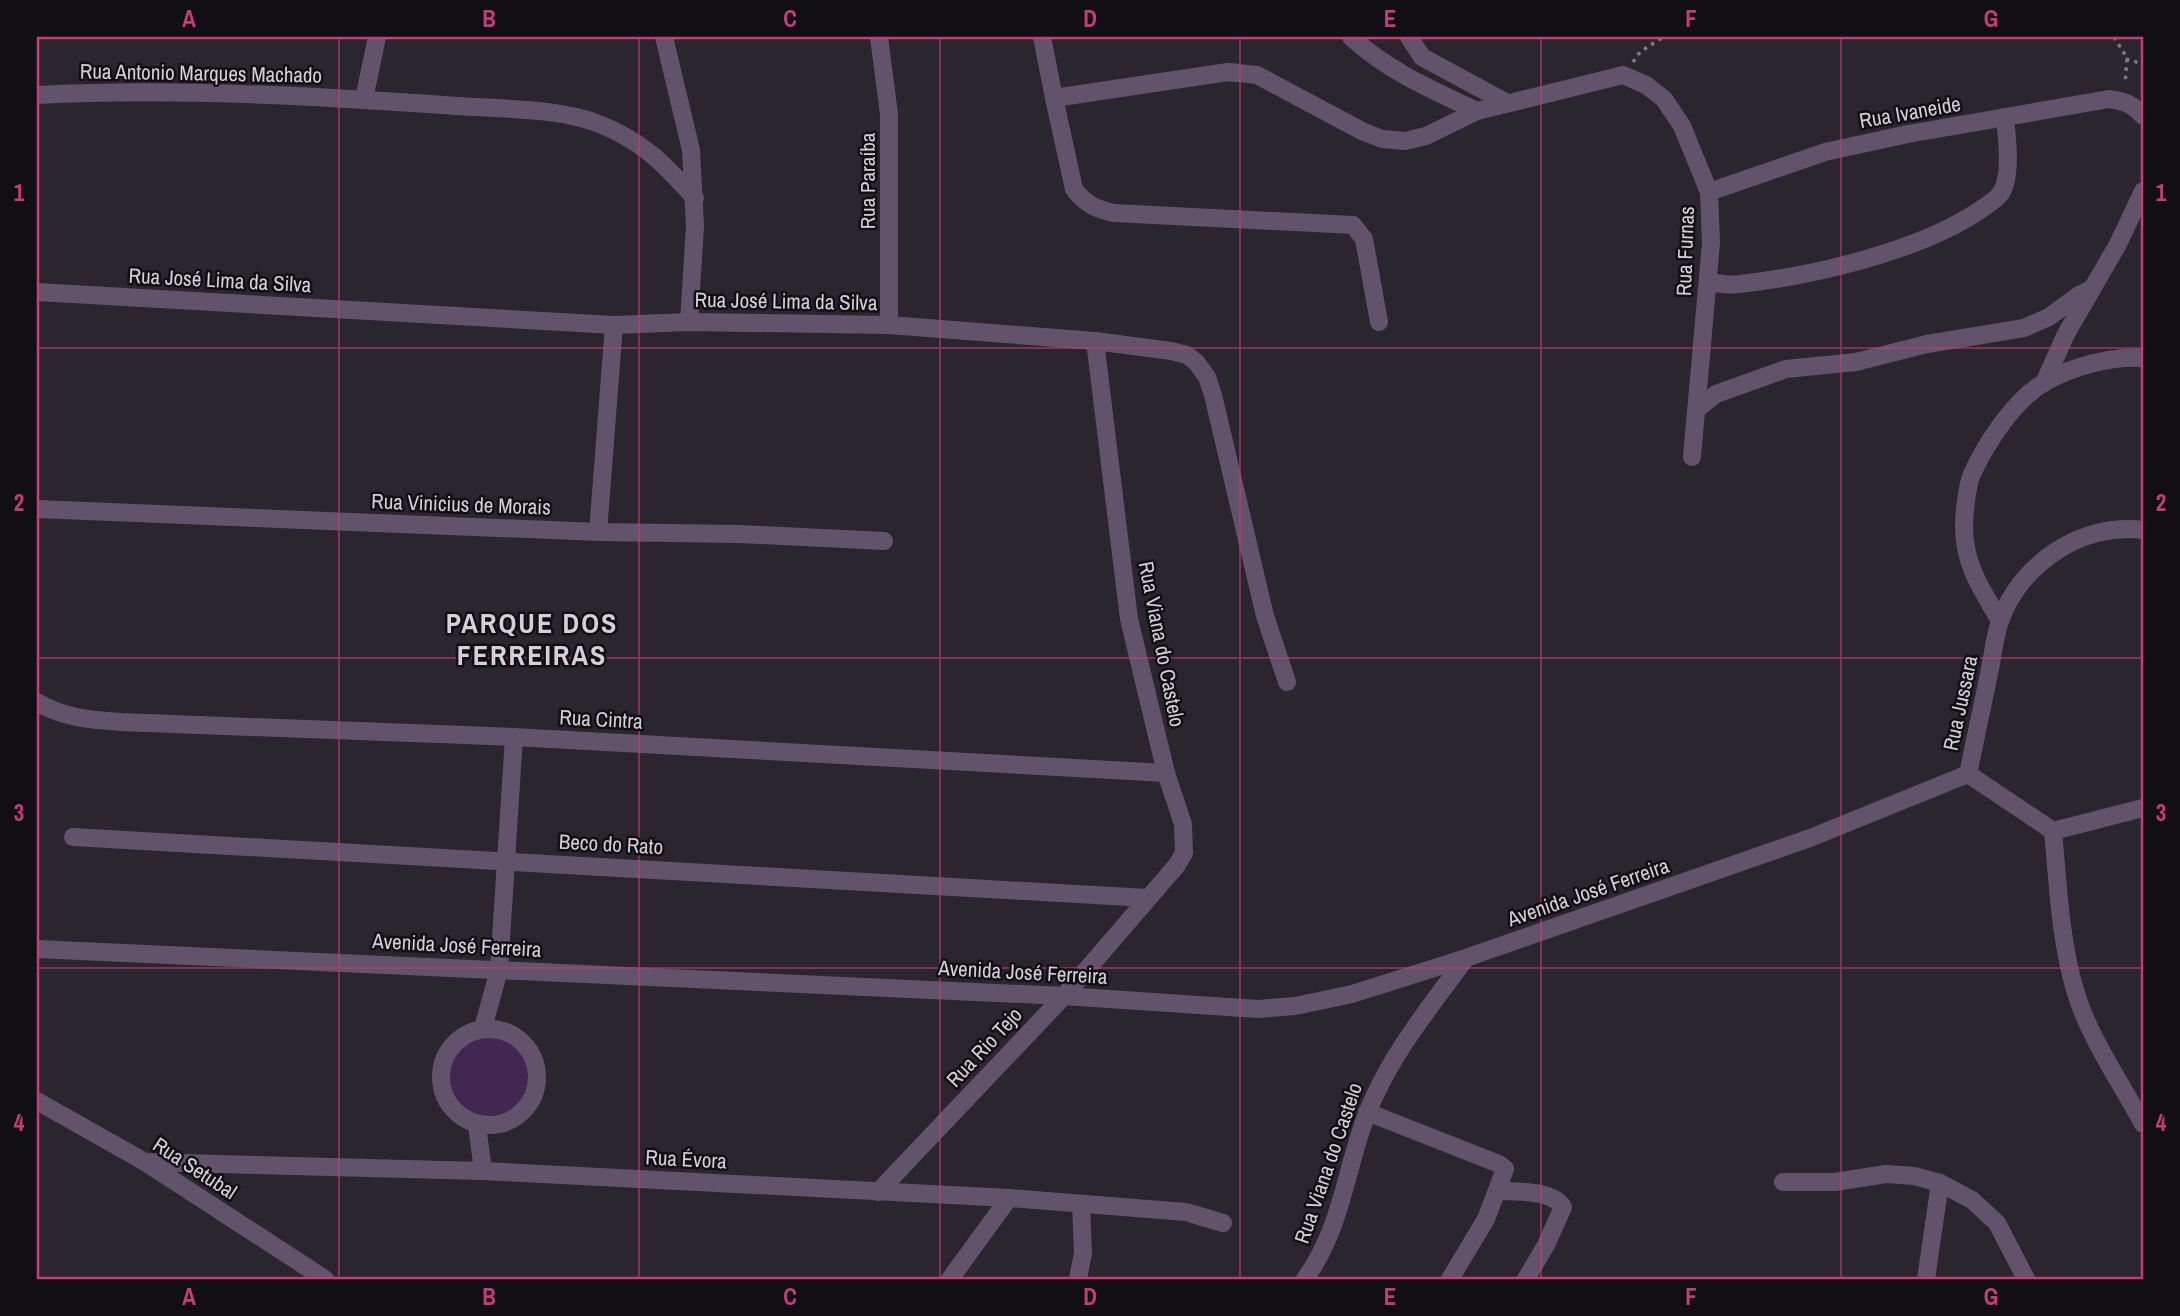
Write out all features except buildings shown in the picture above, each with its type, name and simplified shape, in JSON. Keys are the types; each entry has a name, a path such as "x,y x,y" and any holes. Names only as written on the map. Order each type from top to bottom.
{"street":[{"path":"364,99 377,37"},
{"path":"664,37 691,149 695,250 689,322"},
{"name":"Rua Paraíba","path":"879,37 890,127 889,326"},
{"path":"1042,37 1074,188 1082,200 1096,209 1114,213 1353,225 1364,239 1379,322"},
{"path":"1351,37 1373,57 1406,78 1477,111"},
{"path":"1409,37 1422,57 1507,103"},
{"path":"1054,98 1228,72 1257,75 1362,131 1382,139 1405,141 1426,136 1477,111 1623,75"},
{"name":"Rua Furnas","path":"1623,75 1646,85 1664,99 1682,126 1709,191 1711,243 1692,457"},
{"name":"Rua Antonio Marques Machado","path":"37,95 88,92 364,99 560,115 597,123 626,136 657,157 695,198"},
{"name":"Rua Ivaneide","path":"1709,191 1825,152 1908,134 2109,99 2124,100"},
{"path":"2124,100 2143,116"},
{"path":"1708,282 1737,285 1837,266 1897,249 1964,220 2001,192 2006,179 2006,118"},
{"path":"2044,383 2143,191"},
{"path":"1697,409 1716,394 1786,369 1856,362 1927,344 2024,328 2049,317 2092,289"},
{"name":"Rua José Lima da Silva","path":"37,292 614,325 689,322 889,326 1095,341 1186,355 1196,362 1207,377 1265,616 1287,682"},
{"path":"598,532 614,325"},
{"name":"Rua Viana do Castelo","path":"1095,341 1129,619 1166,773 1184,824 1184,853 1178,865 1147,898"},
{"path":"2000,621 1970,568 1964,527 1971,477 2014,408 2044,383 2088,365 2126,357 2143,358"},
{"name":"Rua Vinicius de Morais","path":"37,509 884,541"},
{"name":"Rua Jussara","path":"2053,831 1968,774 2000,621 2019,584 2044,560 2068,544 2095,532 2143,530"},
{"name":"Rua Cintra","path":"37,702 80,719 121,722 514,737 1166,773"},
{"path":"482,1028 499,970 514,737"},
{"name":"Avenida José Ferreira","path":"37,949 1064,996 1258,1009 1295,1006 1352,994 1466,958 1810,838 1968,774"},
{"path":"2143,808 2053,831 2067,958 2076,992 2090,1028 2143,1124"},
{"name":"Beco do Rato","path":"73,837 1147,898"},
{"name":"Rua Rio Tejo","path":"878,1192 1064,996 1147,898"},
{"name":"Rua Viana do Castelo","path":"1304,1279 1320,1258 1338,1216 1367,1112 1412,1030 1466,958"},
{"path":"482,1028 498,1029 513,1034 525,1044 533,1057 537,1079 531,1102 521,1114 500,1124 477,1125 452,1109 444,1097 440,1082 441,1067 446,1053 462,1037 482,1028"},
{"name":"Rua Setubal","path":"37,1101 145,1162 326,1279"},
{"path":"1367,1112 1499,1164 1505,1169 1486,1219 1450,1279"},
{"path":"477,1125 483,1171"},
{"name":"Rua Évora","path":"145,1162 483,1171 1009,1199 1186,1212 1223,1223"},
{"path":"1783,1182 1835,1182 1886,1174 1914,1175 1940,1183 1972,1200 1997,1223 2026,1279"},
{"path":"1926,1279 1940,1183"},
{"path":"1497,1191 1542,1195 1554,1198 1563,1207 1526,1279"},
{"path":"950,1279 1009,1199"},
{"path":"1078,1279 1083,1253 1081,1204"}],"path":[{"path":"1623,75 1640,52 1663,37"},
{"path":"2114,37 2126,59 2124,100"},
{"path":"2126,59 2143,64"}],"shaded area":[{"path":"488,1036 511,1043 523,1055 530,1078 523,1101 511,1113 488,1120 465,1113 453,1101 446,1078 453,1055 465,1043"}],"district":[{"name":"PARQUE DOS FERREIRAS","path":"532,639"}]}
